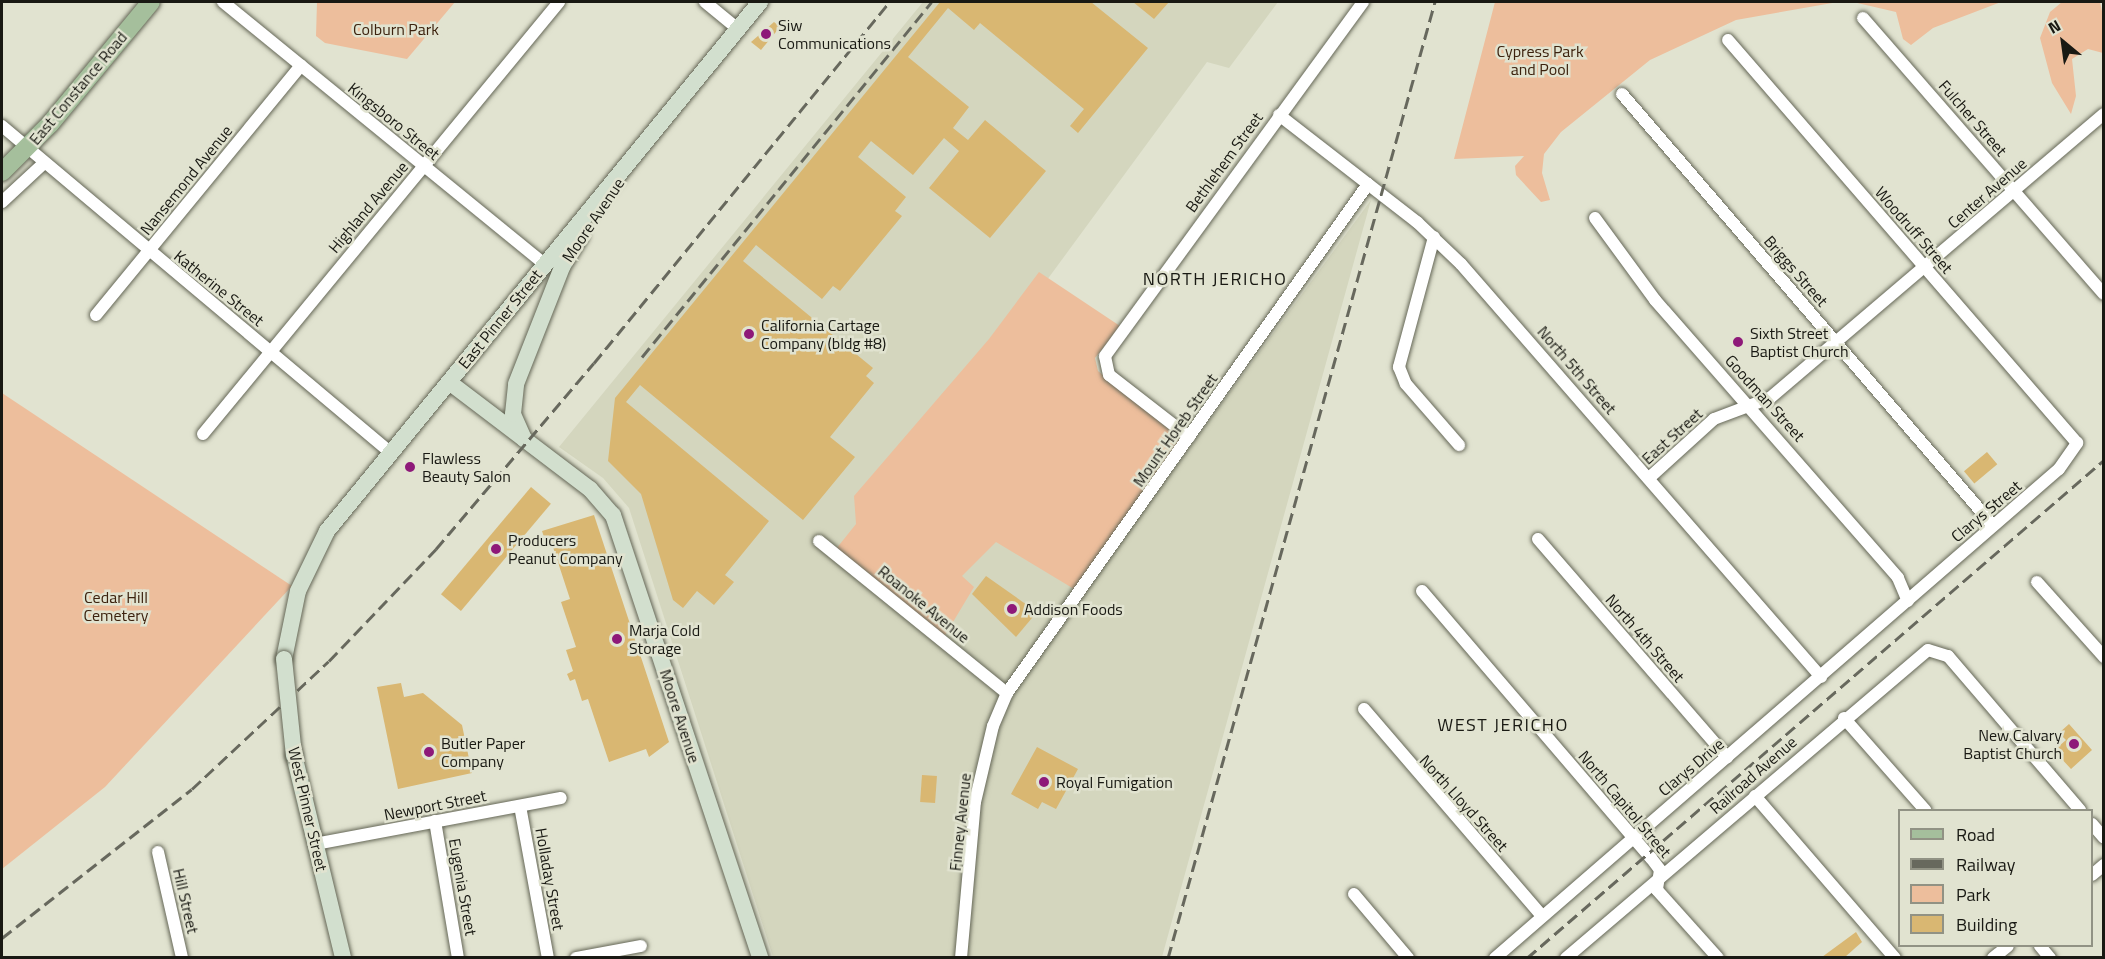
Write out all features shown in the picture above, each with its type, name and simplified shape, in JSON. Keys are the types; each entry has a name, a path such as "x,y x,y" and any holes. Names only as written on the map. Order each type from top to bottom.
{"main road":[{"name":"East Constance Road","path":"2,172 26,150 152,2"},
{"name":"East Pinner Street","path":"284,659 297,591 327,531 760,2"},
{"name":"Moore Avenue","path":"526,442 513,414 513,393 538,327 573,247 649,138"},
{"name":"Moore Avenue","path":"449,382 599,497 613,515 760,957"},
{"name":"West Pinner Street","path":"284,659 294,755 344,957"}],"street":[{"name":"Kingsboro Street","path":"223,2 545,265"},
{"name":"Highland Avenue","path":"203,434 559,2"},
{"path":"705,2 738,29"},
{"name":"Bethlehem Street","path":"1189,437 1109,375 1104,363 1113,342 1363,2"},
{"name":"Fulcher Street","path":"1863,18 2103,294"},
{"name":"Woodruff Street","path":"1728,40 2077,441"},
{"name":"Nansemond Avenue","path":"96,315 301,65"},
{"name":"Briggs Street","path":"1622,94 1992,524"},
{"name":"Center Avenue","path":"1750,408 1770,398 1836,344 2103,114"},
{"name":"North 5th Street","path":"1279,115 1434,237 1649,478 1821,677"},
{"name":"Katherine Street","path":"2,126 26,150 391,453"},
{"path":"2,202 43,164"},
{"name":"Mount Horeb Street","path":"1007,693 1368,184"},
{"name":"Goodman Street","path":"1595,218 1648,292 1898,578 1908,601"},
{"path":"1434,237 1412,305 1400,367 1406,384 1459,446"},
{"name":"East Street","path":"1649,478 1714,419 1750,408"},
{"name":"Clarys Street","path":"1908,601 1992,524 2059,469 2077,441"},
{"name":"North 4th Street","path":"1538,539 1727,758"},
{"name":"Roanoke Avenue","path":"819,541 1007,693"},
{"path":"2037,582 2103,657"},
{"name":"North Capitol Street","path":"1422,591 1633,838 1661,876 1657,890 1718,957"},
{"name":"Clarys Drive","path":"1495,957 1908,601"},
{"name":"Railroad Avenue","path":"1566,957 1844,718 1928,650 1941,651 1964,674 2079,809"},
{"name":"Finney Avenue","path":"961,957 975,802 993,726 1007,693"},
{"name":"North Lloyd Street","path":"1364,709 1542,916"},
{"path":"1844,718 1924,809"},
{"path":"1755,796 1895,957"},
{"name":"Newport Street","path":"315,844 561,798"},
{"name":"Holladay Street","path":"520,806 548,957"},
{"name":"Eugenia Street","path":"435,821 458,957"},
{"path":"2093,826 2103,838"},
{"name":"Hill Street","path":"158,852 182,957"},
{"path":"1354,894 1408,957"},
{"path":"576,957 641,946"},
{"path":"1994,957 2006,947"}],"shaded area":[{"path":"923,2 1278,2 1229,68 1207,62 1022,314 1149,503 1371,200 1162,957 773,957 629,508 603,478 559,447"}],"green space":[{"name":"Colburn Park","path":"317,2 455,2 407,59 325,43 316,36"},
{"name":"Cypress Park and Pool","path":"1495,2 1838,2 1736,20 1650,60 1561,132 1544,154 1542,173 1550,200 1541,202 1516,175 1515,166 1524,156 1454,159"},
{"path":"1853,2 2001,2 1933,28 1911,45 1903,39 1896,12"},
{"path":"2062,2 2100,2 2103,16 2103,53 2088,49 2072,59 2076,96 2071,114 2052,83 2040,38 2050,12"},
{"path":"1039,272 1120,326 1095,358 1098,371 1183,441 1074,589 996,542 962,576 974,587 944,637 836,549 856,524 854,496 989,339"},
{"name":"Cedar Hill Cemetery","path":"2,393 292,586 105,787 2,869"}],"building":[{"name":"California Cartage Company (bldg #8)","path":"940,2 1091,2 1148,48 1078,133 1070,126 1084,109 980,23 974,30 948,8 908,57 969,107 953,128 968,140 985,120 1046,171 990,238 929,188 959,151 944,138 913,175 871,141 858,157 906,197 895,211 902,216 840,291 833,286 822,299 756,245 743,261 873,368 866,376 874,383 830,437 855,457 803,520 640,385 626,402 769,521 725,575 734,582 714,605 697,591 683,608 673,600 641,494 608,461 615,398"},
{"path":"1133,2 1169,2 1154,19"},
{"name":"Siw Communications","path":"774,22 780,27 761,50 751,42"},
{"path":"1987,452 1997,464 1974,484 1964,471"},
{"name":"Producers Peanut Company","path":"531,487 551,504 461,611 441,594"},
{"name":"Marja Cold Storage","path":"594,515 669,742 649,757 646,749 609,762 588,699 582,701 575,679 570,681 567,674 573,671 566,650 576,647 561,602 570,599 550,538 545,540 542,531"},
{"name":"Addison Foods","path":"986,576 1037,612 1016,637 972,594"},
{"name":"Butler Paper Company","path":"401,683 404,697 423,693 462,725 472,773 398,789 377,687"},
{"name":"New Calvary Baptist Church","path":"2069,724 2092,750 2071,769 2059,756 2064,753 2058,747 2066,740 2059,733"},
{"name":"Royal Fumigation","path":"1037,747 1078,769 1056,809 1042,802 1038,809 1011,794"},
{"path":"922,775 937,776 935,803 920,802"},
{"path":"1856,932 1862,942 1845,957 1822,957"}],"railway":[{"path":"2,938 192,789 329,661 436,549 594,363 889,2"},
{"path":"642,357 932,2"},
{"path":"1168,958 1435,2"},
{"path":"1527,958 2104,460"}],"place":[{"name":"Siw Communications","path":"766,34"},
{"name":"California Cartage Company (bldg #8)","path":"749,334"},
{"name":"Sixth Street Baptist Church","path":"1738,342"},
{"name":"Flawless Beauty Salon","path":"410,467"},
{"name":"Producers Peanut Company","path":"496,549"},
{"name":"Addison Foods","path":"1012,609"},
{"name":"Marja Cold Storage","path":"617,639"},
{"name":"New Calvary Baptist Church","path":"2074,744"},
{"name":"Butler Paper Company","path":"429,752"},
{"name":"Royal Fumigation","path":"1044,782"}],"district":[{"name":"NORTH JERICHO","path":"1215,279"},
{"name":"WEST JERICHO","path":"1503,725"}]}
